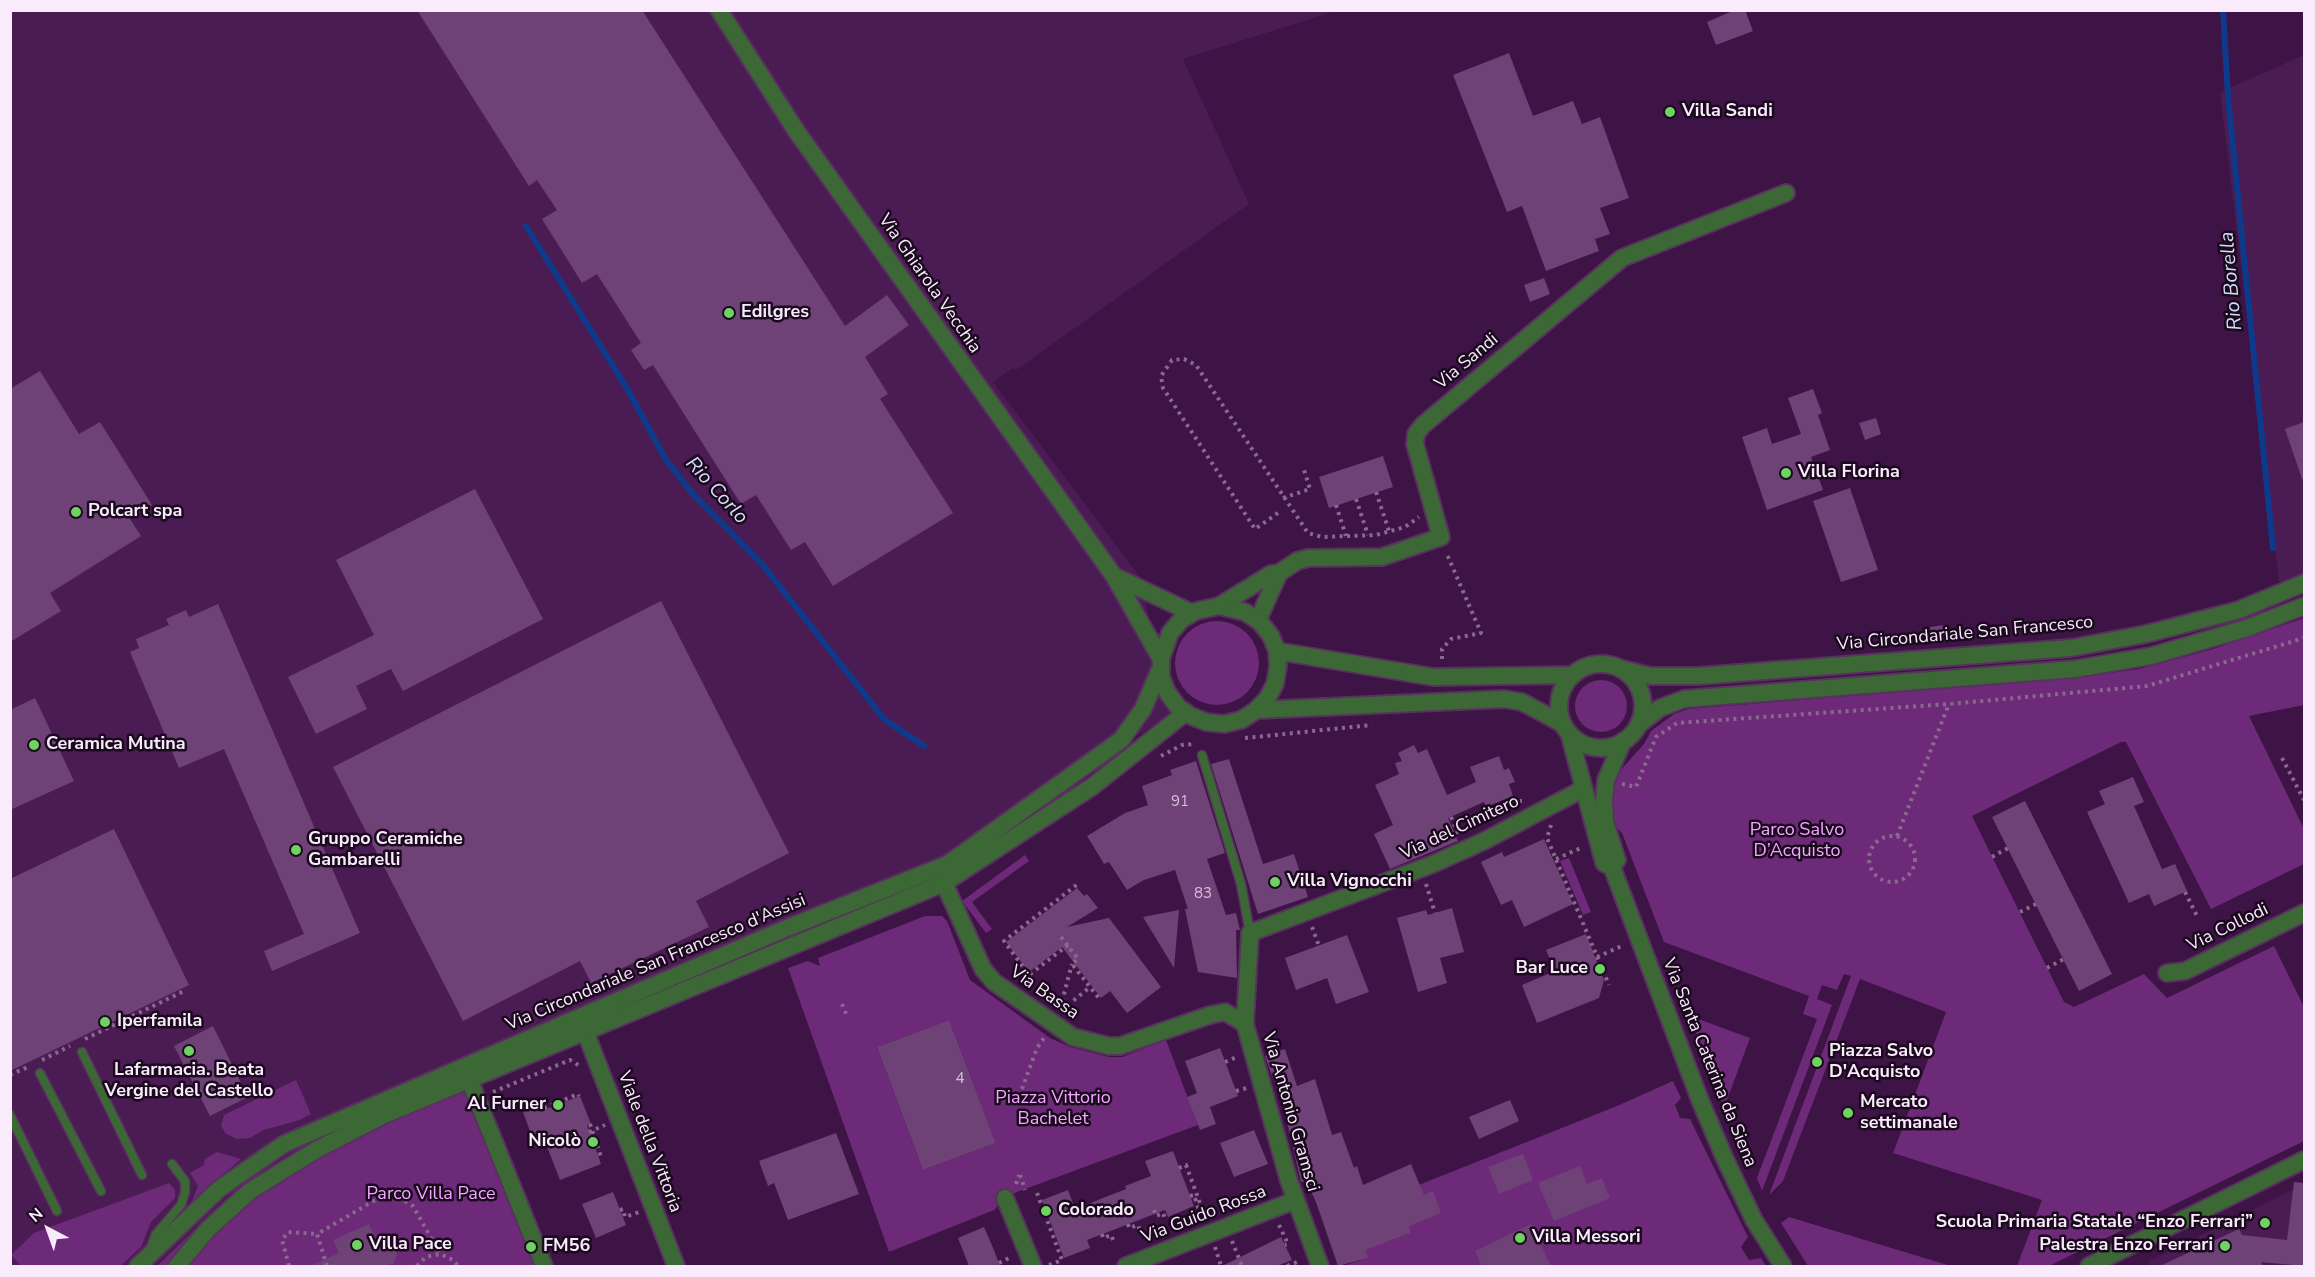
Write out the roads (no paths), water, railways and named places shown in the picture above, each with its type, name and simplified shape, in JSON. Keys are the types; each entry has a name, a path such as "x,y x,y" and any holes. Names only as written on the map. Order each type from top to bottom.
{"street":[{"name":"Via Ghiarola Vecchia","path":"718,10 797,132 1114,576 1161,663"},
{"name":"Via Sandi","path":"1279,573 1297,561 1308,558 1382,556 1441,537 1415,444 1416,434 1423,425 1622,258 1786,193"},
{"path":"1219,606 1271,574 1279,573"},
{"path":"1161,663 1167,692 1185,713 1206,722 1224,724 1241,720 1257,710 1267,699 1275,684 1278,666 1277,651 1271,636 1258,620 1279,573"},
{"name":"Via Ghiarola Vecchia","path":"1114,576 1192,613"},
{"name":"Via Circondariale San Francesco","path":"1622,669 1650,676 1698,676 2071,648 2146,634 2239,610 2304,583"},
{"name":"Via Circondariale San Francesco d'Assisi","path":"143,1263 219,1189 284,1144 759,940 948,864 1121,740 1143,709 1170,633 1192,613 1219,606 1245,612 1258,620"},
{"path":"1257,710 1504,699 1522,702 1566,729 1585,745 1598,748 1623,741 1638,725 1660,708 1684,699 2075,669 2151,656 2247,628 2304,606"},
{"path":"1277,651 1433,677 1573,675"},
{"path":"1566,729 1560,698 1562,689 1573,675 1584,667 1596,664 1622,669 1630,676 1641,694 1642,715 1638,725"},
{"path":"944,883 1093,786 1185,713"},
{"name":"Via Santa Caterina da Siena","path":"1566,729 1604,863 1612,867 1700,1100 1725,1159 1754,1220 1783,1266"},
{"name":"Via Santa Caterina da Siena","path":"1612,867 1617,860 1605,822 1606,780 1623,741"},
{"name":"Via del Cimitero","path":"1250,933 1442,860 1484,841 1583,789"},
{"name":"Via Circondariale San Francesco d'Assisi","path":"177,1266 202,1236 250,1191 316,1150 386,1114 944,883"},
{"name":"Via Bassa","path":"944,883 983,969 994,982 1073,1037 1109,1046 1120,1046 1225,1012 1245,1024"},
{"name":"Via Collodi","path":"2167,973 2186,971 2304,913"},
{"name":"Via Antonio Gramsci","path":"1250,933 1245,1024 1296,1200 1320,1266"},
{"name":"Viale della Vittoria","path":"585,1031 676,1266"},
{"path":"469,1079 544,1266"},
{"path":"2090,1266 2304,1160"},
{"path":"1005,1198 1033,1266"},
{"name":"Via Guido Rossa","path":"1126,1266 1296,1200"}],"lane":[{"name":"Via Antonio Gramsci","path":"1202,755 1241,884 1250,933"},
{"path":"82,1052 142,1175"},
{"path":"40,1073 101,1191"},
{"path":"10,1115 57,1211"},
{"path":"143,1263 156,1234 181,1205 184,1182 172,1164"}],"waterway":[{"name":"Rio Borella","path":"2223,10 2228,97 2273,548"},
{"name":"Rio Corlo","path":"526,226 628,390 666,460 692,493 762,564 884,719 924,746"}],"place":[{"name":"Villa Sandi","path":"1670,112"},
{"name":"Edilgres","path":"729,313"},
{"name":"Villa Florina","path":"1786,473"},
{"name":"Polcart spa","path":"76,512"},
{"name":"Ceramica Mutina","path":"34,745"},
{"name":"Gruppo Ceramiche Gambarelli","path":"296,850"},
{"name":"Villa Vignocchi","path":"1275,882"},
{"name":"Bar Luce","path":"1600,969"},
{"name":"Iperfamila","path":"105,1022"},
{"name":"Lafarmacia. Beata Vergine del Castello","path":"189,1051"},
{"name":"Piazza Salvo D'Acquisto","path":"1817,1062"},
{"name":"Al Furner","path":"558,1105"},
{"name":"Mercato settimanale","path":"1848,1113"},
{"name":"Nicolò","path":"593,1142"},
{"name":"Colorado","path":"1046,1211"},
{"name":"Scuola Primaria Statale “Enzo Ferrari”","path":"2265,1223"},
{"name":"Villa Messori","path":"1520,1238"},
{"name":"Villa Pace","path":"357,1245"},
{"name":"Palestra Enzo Ferrari","path":"2225,1246"},
{"name":"FM56","path":"531,1247"}],"park label":[{"name":"Parco Salvo D’Acquisto","path":"1797,841"},
{"name":"Piazza Vittorio Bachelet","path":"1053,1109"},
{"name":"Parco Villa Pace","path":"431,1195"}]}
